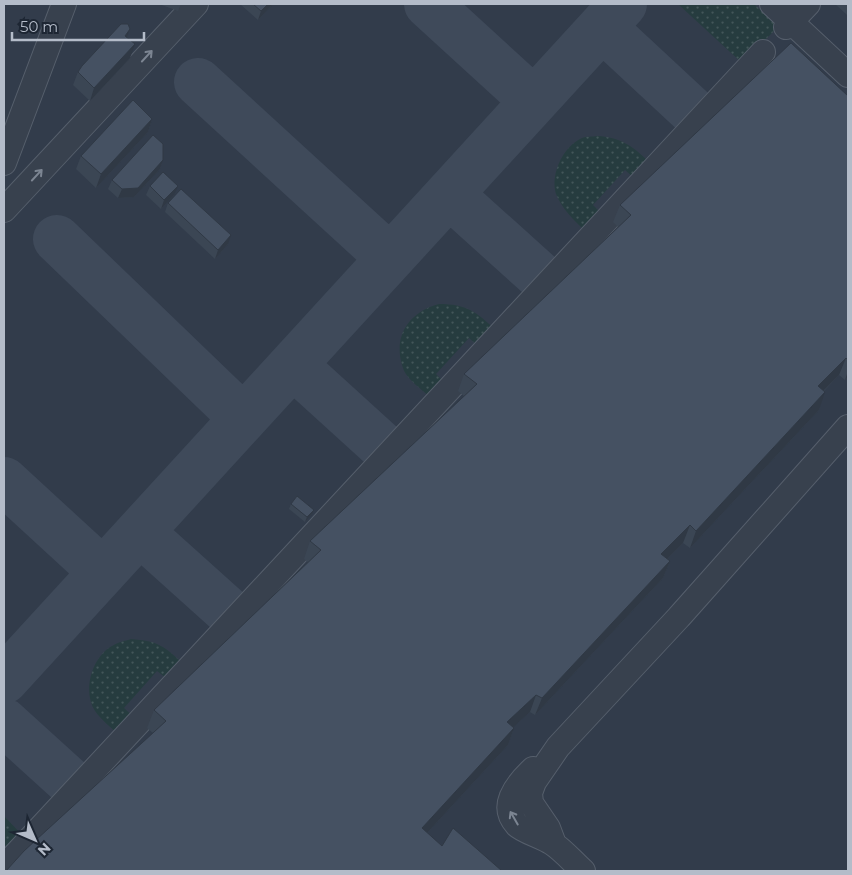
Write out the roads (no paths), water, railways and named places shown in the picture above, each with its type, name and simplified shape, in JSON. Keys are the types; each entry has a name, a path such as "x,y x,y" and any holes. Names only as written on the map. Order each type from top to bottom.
{"lane":[{"path":"4,163 64,4"},
{"path":"4,210 196,4"},
{"path":"772,4 788,24 848,76"},
{"path":"788,24 808,4"},
{"path":"4,867 763,52"},
{"path":"584,871 554,844 518,826 509,809 511,797 521,780 558,747 678,617 848,427"}]}
